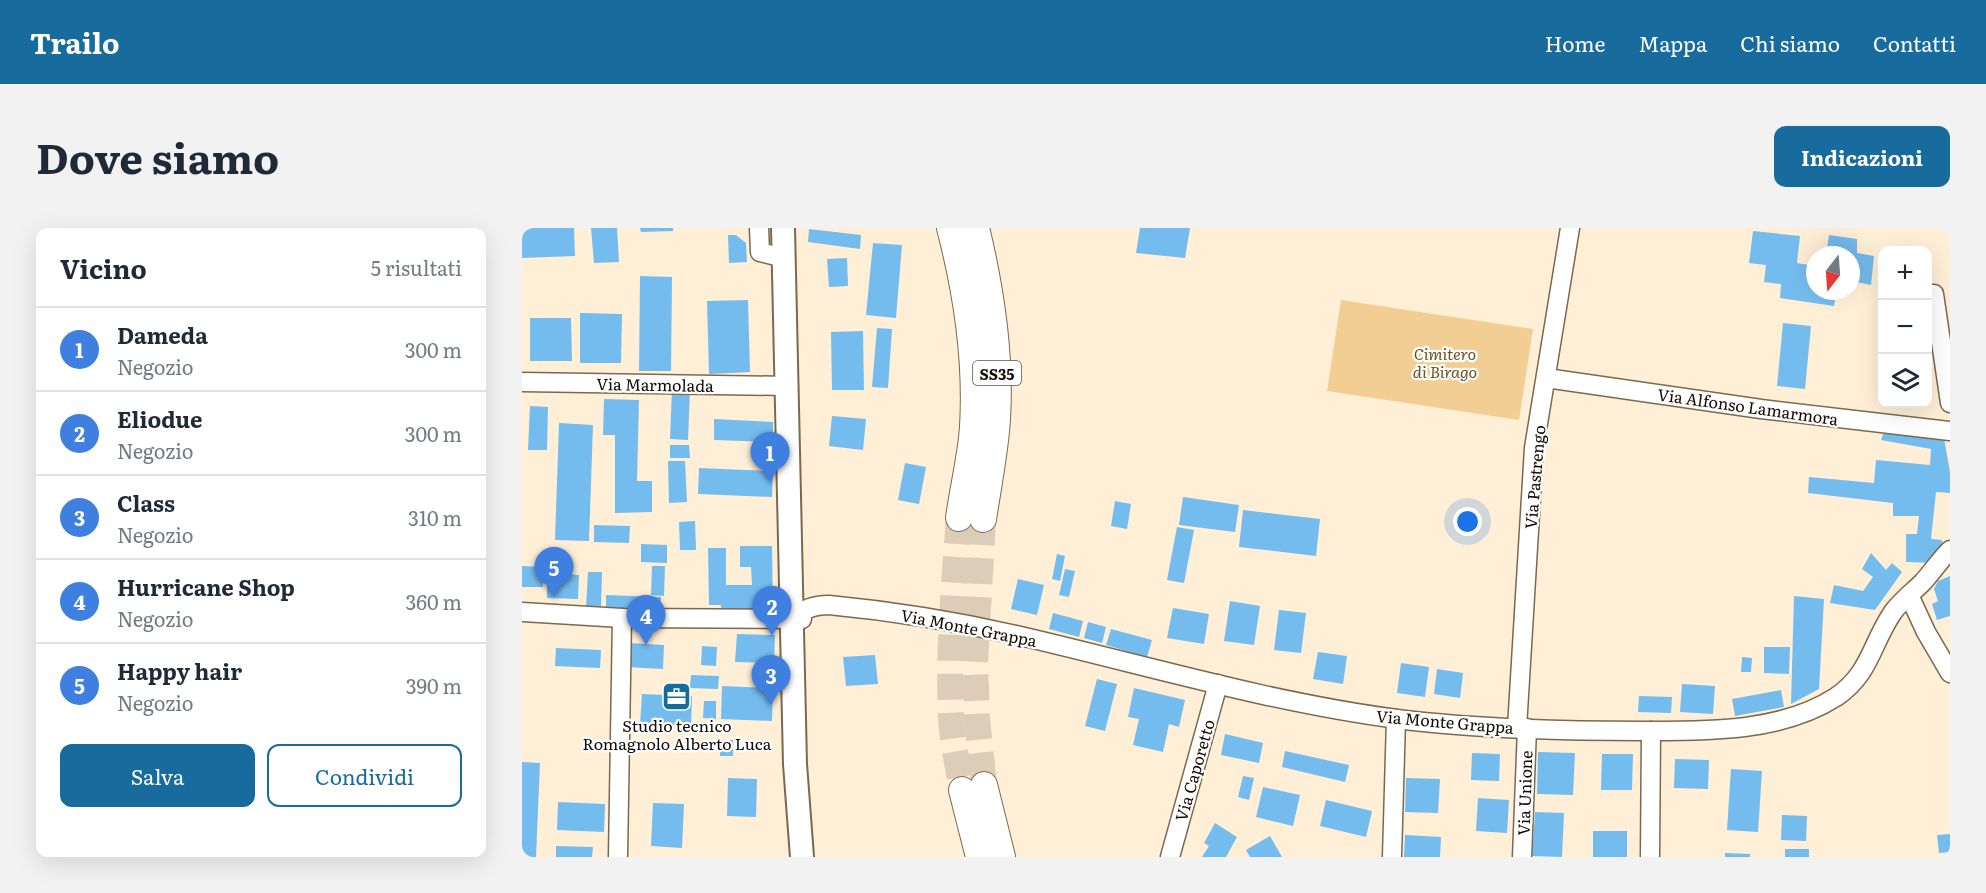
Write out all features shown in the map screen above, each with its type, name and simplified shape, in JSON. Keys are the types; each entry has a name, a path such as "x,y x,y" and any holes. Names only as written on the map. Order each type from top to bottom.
{"highway":[{"name":"SS35","path":"950,228 960,267 971,331 973,428 971,518 997,420 997,370 990,297 976,228"},
{"path":"979,857 973,788 1002,857"}],"main road":[{"path":"783,228 795,764 802,857"}],"street":[{"path":"759,228 760,252 784,258"},
{"name":"Via Pastrengo","path":"1522,728 1534,448 1570,228"},
{"path":"1934,294 1950,403"},
{"name":"Via Alfonso Lamarmora","path":"1546,378 1761,409 1950,431"},
{"name":"Via Marmolada","path":"522,382 788,386"},
{"name":"Via Monte Grappa","path":"522,612 622,618 792,619 819,616 844,606 932,618 1013,634 1218,684 1396,719 1588,731 1716,729 1764,723 1793,716 1827,702 1847,688 1868,663 1892,613 1950,549"},
{"path":"1909,595 1926,632 1950,673"},
{"path":"618,857 622,618"},
{"name":"Via Caporetto","path":"1170,857 1218,684"},
{"path":"1392,857 1396,719"},
{"name":"Via Unione","path":"1522,728 1522,857"},
{"path":"1650,857 1651,731"}],"green space":[{"name":"Cimitero di Birago","path":"1341,300 1533,329 1519,420 1327,391"}],"building":[{"path":"522,228 574,228 575,256 522,258"},
{"path":"591,228 617,228 619,262 594,263"},
{"path":"640,228 673,228 673,231 641,232"},
{"path":"1140,228 1190,228 1185,258 1136,253"},
{"path":"809,229 861,235 860,249 808,242"},
{"path":"1753,231 1800,236 1797,263 1806,264 1806,300 1835,300 1834,306 1780,298 1781,284 1764,282 1766,265 1749,263"},
{"path":"728,235 736,235 746,243 747,262 729,263"},
{"path":"1829,235 1857,239 1857,246 1827,246"},
{"path":"873,243 902,245 896,318 866,315"},
{"path":"1860,254 1874,256 1871,285 1860,283"},
{"path":"847,258 848,286 829,287 827,259"},
{"path":"640,276 672,277 671,371 639,371"},
{"path":"748,300 750,372 709,374 707,301"},
{"path":"580,313 622,314 621,363 580,363"},
{"path":"530,318 571,318 572,361 530,361"},
{"path":"1783,323 1811,326 1805,389 1777,386"},
{"path":"877,328 892,329 888,388 872,387"},
{"path":"863,331 864,390 832,390 831,332"},
{"path":"672,389 690,390 688,440 670,439"},
{"path":"604,399 639,400 637,481 652,481 652,512 615,513 615,435 603,435"},
{"path":"530,406 548,407 547,450 528,450"},
{"path":"832,416 866,419 863,450 829,446"},
{"path":"714,419 773,422 773,442 714,440"},
{"path":"559,423 593,425 589,541 555,540"},
{"path":"1885,429 1944,438 1950,472 1950,493 1936,492 1931,539 1942,540 1941,552 1935,551 1934,563 1906,562 1906,534 1917,534 1919,516 1893,516 1893,503 1808,493 1809,477 1874,483 1876,460 1930,465 1931,449 1881,440"},
{"path":"670,445 689,445 690,458 670,458"},
{"path":"668,461 685,461 687,502 669,503"},
{"path":"905,463 926,467 919,504 898,500"},
{"path":"699,468 773,471 772,497 698,494"},
{"path":"1183,497 1239,505 1235,532 1179,525"},
{"path":"1115,501 1131,504 1127,529 1111,526"},
{"path":"1243,510 1320,519 1316,556 1239,547"},
{"path":"695,521 696,550 680,550 679,522"},
{"path":"594,525 630,526 629,543 594,542"},
{"path":"1177,527 1194,530 1184,583 1167,580"},
{"path":"641,544 667,545 667,563 641,562"},
{"path":"740,546 772,546 773,614 721,615 721,605 709,605 708,548 726,548 726,585 752,585 751,567 740,567"},
{"path":"1871,553 1886,570 1892,563 1902,572 1875,610 1830,603 1834,585 1863,591 1873,577 1862,569"},
{"path":"1057,554 1065,556 1060,581 1052,579"},
{"path":"522,566 543,567 543,587 522,587"},
{"path":"652,566 665,566 664,596 651,595"},
{"path":"1065,569 1075,571 1069,597 1059,595"},
{"path":"588,572 602,572 601,608 586,607"},
{"path":"547,573 579,575 578,599 547,598"},
{"path":"1950,576 1950,616 1937,620 1932,604 1938,601 1934,589 1938,581"},
{"path":"1018,579 1044,585 1037,615 1011,609"},
{"path":"606,595 661,597 661,611 606,609"},
{"path":"1794,596 1824,599 1819,689 1791,704"},
{"path":"1230,601 1260,606 1254,645 1224,641"},
{"path":"1173,608 1209,614 1204,644 1167,638"},
{"path":"1279,610 1306,613 1301,653 1274,650"},
{"path":"1053,613 1083,621 1079,637 1049,629"},
{"path":"1088,622 1106,627 1102,643 1084,638"},
{"path":"1111,629 1152,640 1147,657 1106,645"},
{"path":"737,634 775,635 774,663 735,662"},
{"path":"628,643 664,645 663,669 627,667"},
{"path":"702,646 717,647 716,666 701,665"},
{"path":"1764,647 1790,647 1789,674 1764,673"},
{"path":"556,648 601,650 600,668 555,666"},
{"path":"1318,652 1347,656 1343,684 1313,679"},
{"path":"875,655 878,684 846,686 843,657"},
{"path":"1742,657 1752,658 1751,672 1741,672"},
{"path":"1401,663 1429,667 1425,697 1397,693"},
{"path":"1437,669 1463,673 1460,698 1434,694"},
{"path":"691,675 719,676 718,689 690,688"},
{"path":"1097,679 1117,684 1105,731 1085,726"},
{"path":"1682,684 1715,686 1713,714 1680,712"},
{"path":"722,686 773,688 772,721 721,719"},
{"path":"1134,688 1185,700 1179,727 1169,724 1163,752 1133,745 1139,719 1128,717"},
{"path":"1781,690 1784,707 1735,716 1732,699"},
{"path":"642,694 692,696 691,727 640,725"},
{"path":"1639,696 1672,697 1671,713 1638,712"},
{"path":"704,701 716,701 716,719 703,718"},
{"path":"1225,734 1263,743 1259,763 1221,755"},
{"path":"720,740 733,740 733,756 720,756"},
{"path":"1285,751 1349,765 1345,782 1282,767"},
{"path":"1538,752 1575,753 1573,795 1537,794"},
{"path":"1472,753 1500,754 1499,781 1471,780"},
{"path":"1602,754 1633,754 1632,790 1601,790"},
{"path":"1675,759 1709,760 1708,789 1674,788"},
{"path":"522,762 540,763 536,857 522,857"},
{"path":"1731,769 1762,771 1758,832 1727,830"},
{"path":"1243,776 1254,778 1249,800 1238,797"},
{"path":"728,778 757,779 756,817 727,816"},
{"path":"1406,778 1440,779 1438,813 1405,812"},
{"path":"1263,787 1300,795 1293,826 1256,817"},
{"path":"1478,798 1509,800 1507,833 1476,831"},
{"path":"1326,800 1372,811 1366,837 1320,826"},
{"path":"558,802 605,804 604,832 557,830"},
{"path":"653,803 684,804 682,848 651,846"},
{"path":"1535,812 1564,813 1562,857 1532,856"},
{"path":"1782,815 1807,816 1806,841 1781,840"},
{"path":"1215,823 1237,837 1226,857 1202,857 1209,846 1204,843"},
{"path":"1593,831 1627,831 1627,857 1593,857"},
{"path":"1950,834 1950,852 1939,853 1937,835"},
{"path":"1405,835 1441,837 1440,857 1404,857"},
{"path":"1270,836 1282,857 1250,857 1246,850"},
{"path":"556,846 593,847 592,857 556,857"},
{"path":"1785,849 1809,849 1809,857 1785,857"},
{"path":"1725,853 1750,854 1750,857 1725,857"}],"tunnel":[{"path":"959,518 952,617 950,692 953,735 962,790"},
{"path":"983,519 975,663 977,719 984,785"}],"place":[{"name":"Dameda","path":"770,482"},
{"name":"Happy hair","path":"554,597"},
{"name":"Eliodue","path":"772,636"},
{"name":"Hurricane Shop","path":"646,645"},
{"name":"Studio tecnico Romagnolo Alberto Luca","path":"677,697"},
{"name":"Class","path":"771,705"}]}
